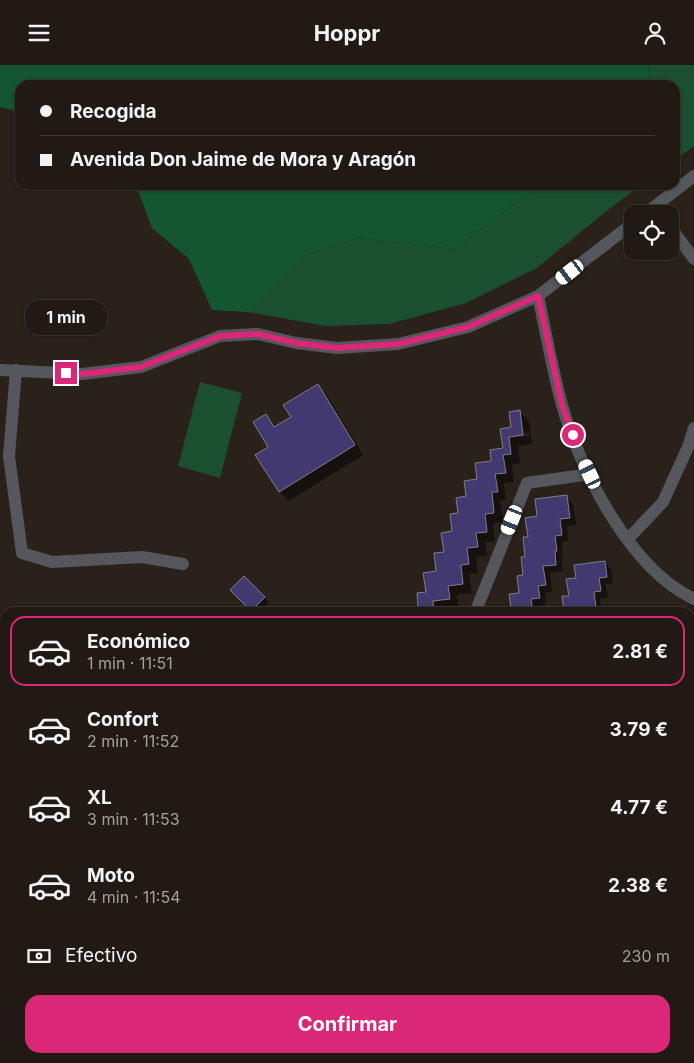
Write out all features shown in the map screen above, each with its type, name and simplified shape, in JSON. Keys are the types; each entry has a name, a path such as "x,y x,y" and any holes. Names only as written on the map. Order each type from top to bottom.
{"street":[{"path":"680,187 694,176"},
{"path":"657,205 676,190"},
{"path":"0,370 82,374 141,367 220,336 258,334 296,343 337,348 398,344 468,327 538,296 624,230"},
{"path":"679,239 694,259"},
{"path":"538,296 562,405 590,474 612,518 651,567 685,595 694,599"},
{"path":"16,370 9,456 22,553 52,562 142,557 183,563"},
{"path":"628,539 663,502 688,447 694,428"},
{"path":"477,607 527,483 590,474"}],"green space":[{"path":"0,65 648,65 650,80 15,80 15,111 0,107"},
{"path":"648,65 694,65 694,146 680,156 680,80 650,80"},
{"path":"138,190 533,190 455,249 358,238 306,255 248,312 212,310 189,259 152,228"},
{"path":"533,190 634,190 537,268 466,303 389,324 325,326 248,312 306,255 358,238 455,249"},
{"path":"200,382 242,393 220,478 178,466"}],"building":[{"path":"318,384 355,445 279,492 255,455 268,447 253,422 266,414 274,427 291,417 283,405"},
{"path":"520,410 523,435 509,437 511,454 503,455 506,473 495,474 498,492 492,492 494,513 485,514 487,532 476,533 478,547 467,548 469,564 461,565 463,584 448,586 450,599 433,601 434,607 418,607 417,593 426,592 423,573 436,571 434,553 444,552 441,533 452,531 450,514 458,513 456,498 466,496 464,481 477,479 475,463 491,461 490,450 503,448 500,429 511,427 509,412"},
{"path":"567,495 570,518 560,519 562,535 555,536 556,565 543,566 546,585 538,586 540,598 531,599 532,607 511,607 509,594 519,593 517,576 523,575 521,557 525,557 523,537 528,537 525,518 537,516 535,499"},
{"path":"605,561 607,577 599,578 601,591 594,592 596,607 563,607 562,596 569,596 566,579 576,578 574,565"},
{"path":"244,576 265,597 255,607 247,607 230,590"}],"route":[{"path":"66,373 82,374 141,367 220,336 258,334 296,343 337,348 398,344 468,327 538,296 562,405 573,435"}]}
